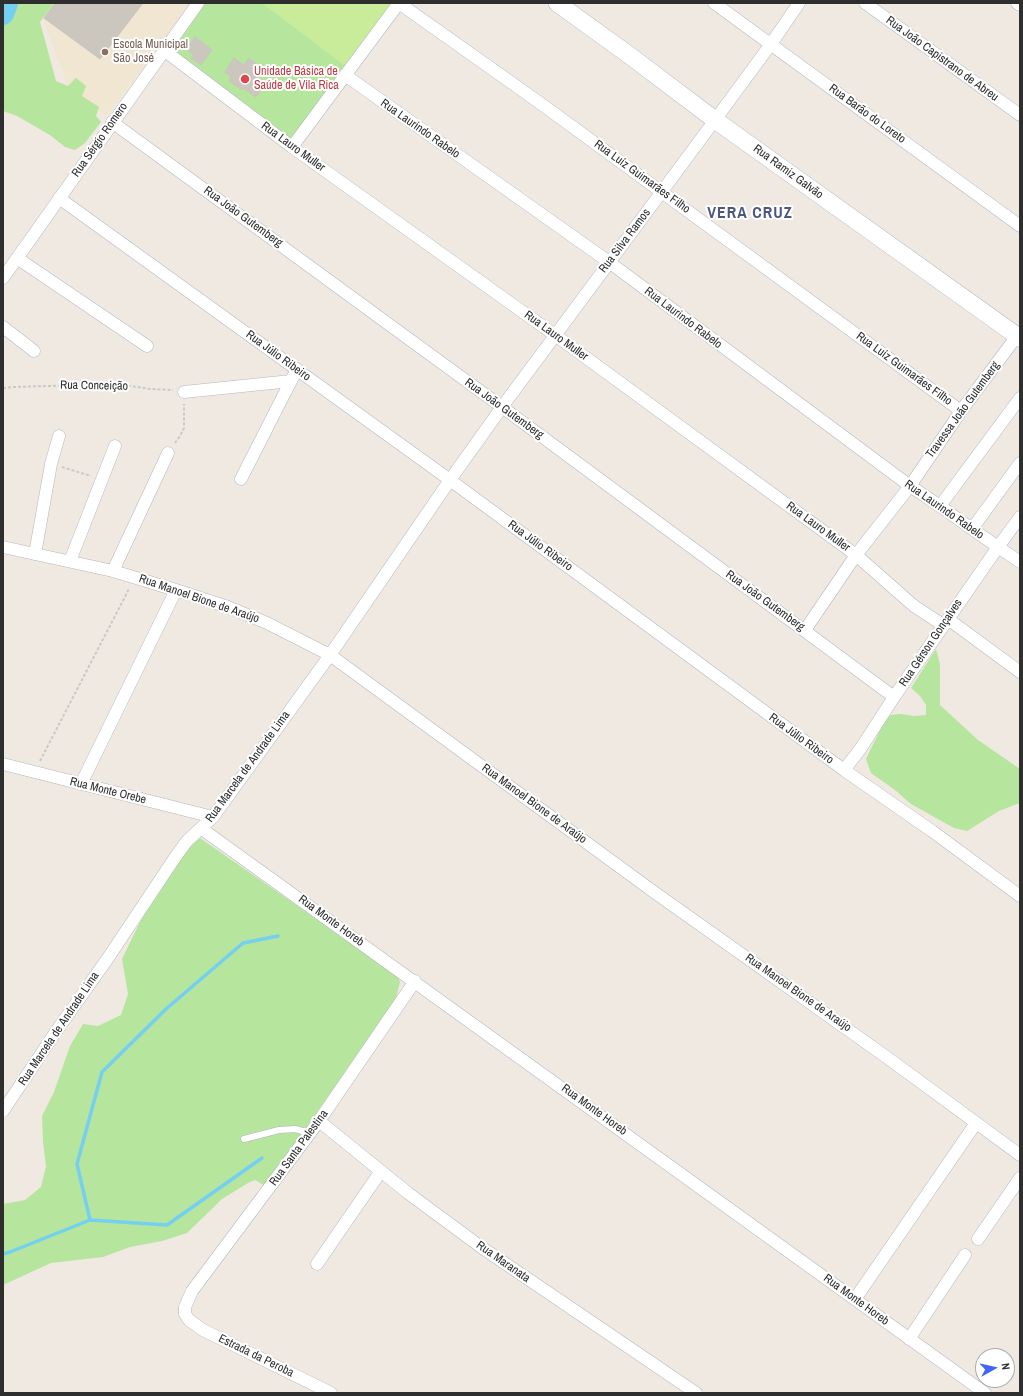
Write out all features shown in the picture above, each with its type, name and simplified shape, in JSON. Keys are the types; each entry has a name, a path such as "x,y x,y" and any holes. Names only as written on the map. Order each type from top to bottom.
{"street":[{"name":"Rua Sérgio Romero","path":"3,278 112,122 165,51 198,3"},
{"path":"292,147 399,3"},
{"name":"Rua Luíz Guimarães Filho","path":"399,3 662,191 961,411"},
{"name":"Rua Ramiz Galvão","path":"557,3 715,120 1018,337"},
{"name":"Rua Barão do Loreto","path":"714,3 1020,226"},
{"name":"Rua Silva Ramos","path":"450,480 555,335 771,44 799,3"},
{"name":"Rua João Capistrano de Abreu","path":"865,3 1020,115"},
{"name":"Rua Lauro Muller","path":"165,51 292,147 555,335 856,555 914,606 945,622 1020,672"},
{"name":"Rua Laurindo Rabelo","path":"345,75 609,262 910,486 1020,562"},
{"name":"Rua João Gutemberg","path":"112,122 502,407 894,697"},
{"name":"Rua Júlio Ribeiro","path":"59,198 450,480 844,770 932,831 1020,896"},
{"path":"18,258 147,346"},
{"path":"3,327 34,351"},
{"name":"Travessa João Gutemberg","path":"805,630 856,555 910,486 961,411 1018,337"},
{"path":"241,479 297,369"},
{"path":"184,392 291,381"},
{"path":"940,506 1020,398"},
{"path":"35,554 52,464 59,436"},
{"path":"70,561 115,446"},
{"path":"113,571 168,453"},
{"path":"972,529 1020,463"},
{"name":"Rua Marcela de Andrade Lima","path":"3,1111 176,856 187,841 213,818 330,655 450,480"},
{"name":"Rua Gérson Gonçalves","path":"844,770 861,748 945,622 1020,517"},
{"name":"Rua Manoel Bione de Araújo","path":"3,547 113,571 228,607 267,623 330,655 648,888 879,1051 1020,1156"},
{"path":"81,784 176,590"},
{"name":"Rua Monte Orebe","path":"3,764 213,818"},
{"name":"Rua Monte Horeb","path":"202,828 985,1393"},
{"name":"Rua Santa Palestina","path":"185,1314 185,1307 192,1291 319,1121 415,981"},
{"name":"Rua Maranata","path":"319,1121 408,1193 481,1247 696,1393"},
{"path":"855,1299 976,1123"},
{"path":"317,1264 381,1171"},
{"path":"978,1239 1020,1178"},
{"path":"909,1338 965,1255"},
{"name":"Estrada da Peroba","path":"185,1314 189,1320 203,1330 331,1393"}],"lane":[{"path":"244,1139 279,1130 295,1129 310,1133"}],"path":[{"name":"Rua Conceição","path":"3,388 20,386 118,384 184,392"},
{"path":"168,453 184,428 184,392"},
{"path":"52,464 102,479"},
{"path":"34,772 135,577"}],"shaded area":[{"name":"Escola Municipal São José","path":"51,3 191,3 107,116 70,92 42,17"}],"green space":[{"path":"3,3 54,3 40,22 56,81 68,86 76,78 86,86 82,96 99,107 96,116 101,122 85,143 75,150 65,147 50,135 17,116 3,111"},
{"path":"199,3 399,3 292,147 165,51"},
{"path":"262,3 392,3 345,66"},
{"path":"936,649 940,664 940,705 978,740 1020,769 1020,803 999,811 967,831 954,828 911,804 895,790 871,773 866,759 884,722 891,715 926,715 926,705 920,696 911,688"},
{"path":"200,838 398,976 400,982 395,1001 265,1186 255,1180 248,1183 222,1199 187,1233 162,1241 130,1247 103,1257 51,1263 3,1285 3,1204 25,1200 41,1187 46,1166 42,1116 54,1092 70,1046 83,1024 98,1026 121,1015 128,994 122,959 141,920 186,851"}],"building":[{"path":"55,3 143,3 100,59 44,18"},
{"path":"195,37 212,50 201,65 191,58 193,54 186,49"},
{"name":"Unidade Básica de Saúde de Vila Rica","path":"234,58 244,65 249,58 262,68 256,76 266,83 256,97 229,81 231,77 225,72"}],"waterway":[{"path":"3,14 7,3"},
{"path":"90,1220 77,1164 102,1072 166,1009 243,943 278,936"},
{"path":"3,1254 90,1220 167,1225 262,1158"}],"place":[{"name":"Escola Municipal São José","path":"105,52"},
{"name":"Unidade Básica de Saúde de Vila Rica","path":"245,79"}],"district":[{"name":"VERA CRUZ","path":"750,214"}]}
